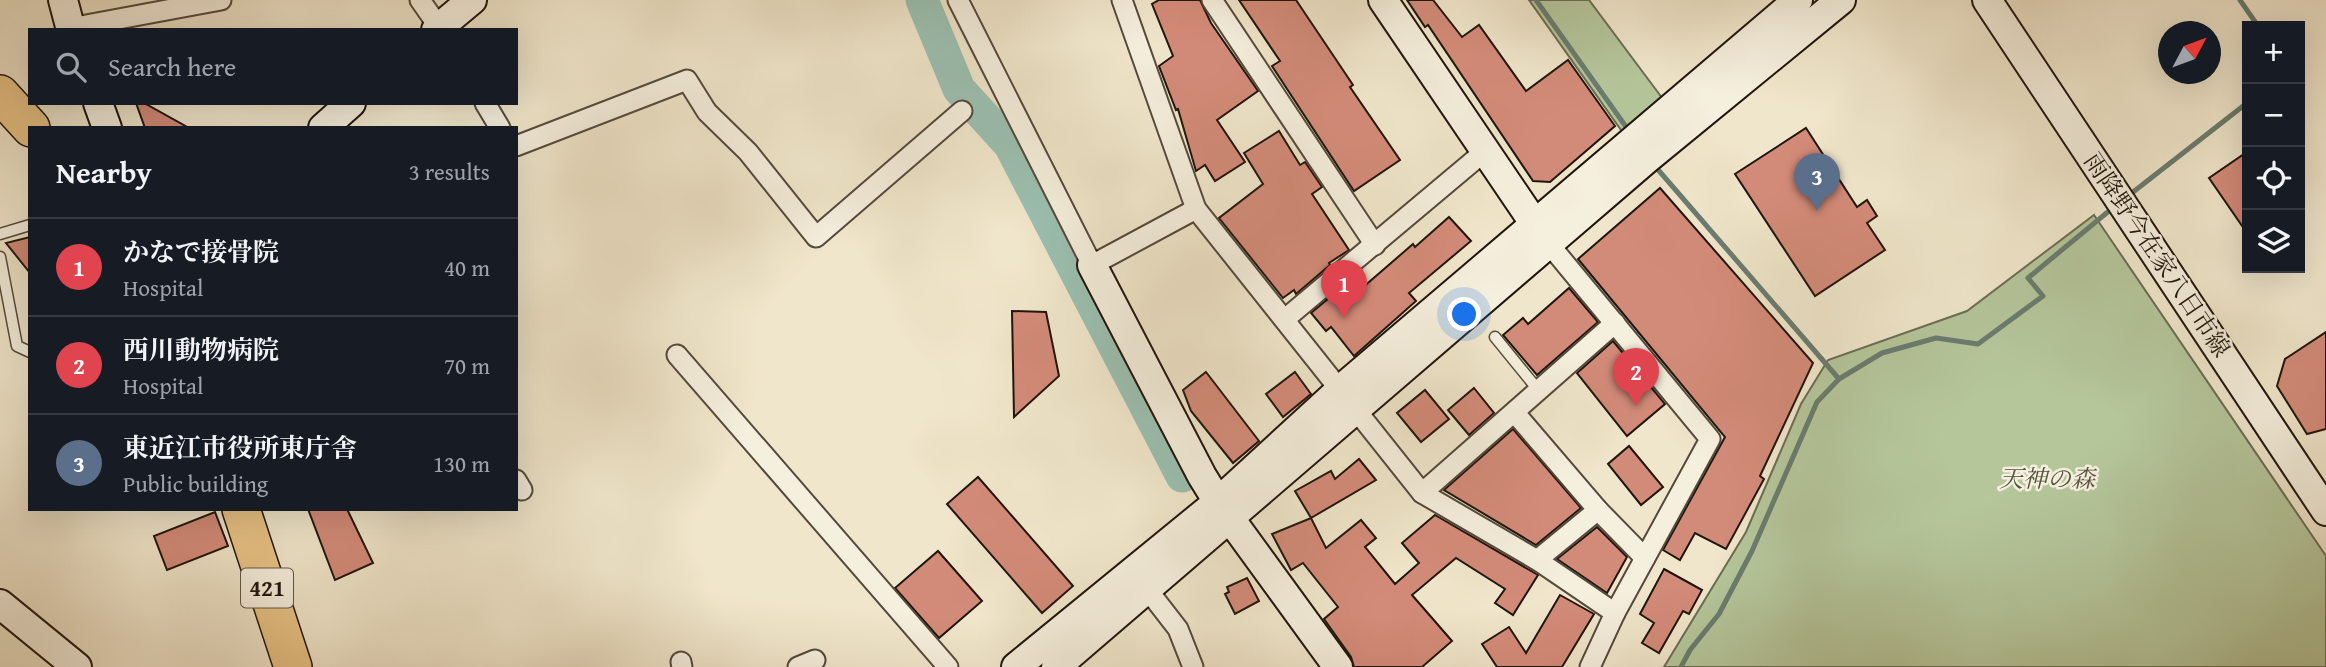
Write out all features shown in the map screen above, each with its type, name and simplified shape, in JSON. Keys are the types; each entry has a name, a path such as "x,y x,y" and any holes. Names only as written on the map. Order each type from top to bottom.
{"highway":[{"path":"0,94 29,126"},
{"name":"421","path":"242,511 293,667"}],"street":[{"path":"63,0 71,28"},
{"path":"76,28 221,0"},
{"path":"420,0 438,28"},
{"path":"440,28 472,0"},
{"path":"958,0 1202,476 1338,667"},
{"path":"1212,0 1375,244"},
{"path":"1383,0 1541,234 1710,439 1615,613 1590,667"},
{"path":"1016,667 1224,509 1541,234 1648,158 1809,10 1841,0"},
{"name":"雨降野今在家八日市線","path":"1987,0 2326,511"},
{"path":"1123,1 1196,209 1422,493 1537,560 1615,613"},
{"path":"518,145 687,80 707,111 748,152 816,237 962,111"},
{"path":"99,105 106,126"},
{"path":"325,126 349,105"},
{"path":"486,105 499,126"},
{"path":"1285,319 1484,152"},
{"path":"1092,265 1196,209"},
{"path":"1422,493 1615,323"},
{"path":"677,355 948,667"},
{"path":"1515,413 1598,510 1645,558"},
{"path":"1056,667 1147,589 1224,509"},
{"path":"1537,560 1598,510"},
{"path":"1147,589 1178,629 1193,667"},
{"path":"0,604 77,667"}],"lane":[{"path":"0,234 28,226"},
{"path":"0,257 17,346 28,351"},
{"path":"1495,337 1540,391"}],"green space":[{"path":"1529,0 1589,0 1680,122 1638,154"},
{"name":"天神の森","path":"2094,215 2326,556 2326,667 1664,667 1746,532 1801,404 1828,360 1967,311"}],"building":[{"path":"1159,0 1200,0 1211,23 1258,91 1217,120 1245,162 1215,181 1205,165 1196,171 1178,109 1176,110 1159,66 1173,56 1152,4"},
{"path":"1239,0 1296,0 1353,85 1350,87 1400,160 1354,191 1272,66 1280,61"},
{"path":"1407,0 1433,0 1462,37 1479,25 1526,91 1568,60 1615,126 1550,182 1533,181 1428,25 1425,27"},
{"path":"137,105 148,105 185,126 144,126"},
{"path":"1806,128 1857,207 1867,200 1877,216 1867,223 1885,250 1815,296 1735,174"},
{"path":"1279,131 1300,165 1305,162 1322,187 1312,194 1349,250 1329,263 1330,265 1296,294 1294,290 1283,298 1219,218 1263,184 1244,153"},
{"path":"2242,155 2242,226 2209,178"},
{"path":"1660,188 1813,363 1760,476 1764,479 1726,549 1695,533 1680,560 1663,550 1725,437 1578,259"},
{"path":"1449,217 1471,241 1409,293 1416,301 1354,356 1331,327 1326,331 1311,313 1346,284 1354,295"},
{"path":"28,238 28,270 6,243"},
{"path":"1569,288 1598,322 1537,375 1503,335 1523,318 1528,324"},
{"path":"1012,311 1046,312 1059,376 1014,417"},
{"path":"2326,332 2326,429 2307,434 2277,386 2285,359"},
{"path":"1613,341 1665,404 1627,436 1577,373"},
{"path":"1206,372 1259,441 1233,463 1191,411 1183,390"},
{"path":"1295,372 1311,394 1283,417 1266,394"},
{"path":"1474,388 1494,413 1469,435 1448,410"},
{"path":"1425,390 1449,419 1421,442 1397,413"},
{"path":"1513,429 1581,508 1536,545 1444,490"},
{"path":"1629,446 1663,487 1641,505 1608,464"},
{"path":"1359,459 1376,480 1311,518 1295,491 1331,471 1335,479"},
{"path":"978,477 1073,586 1042,613 947,504"},
{"path":"309,511 348,511 373,563 335,580"},
{"path":"215,512 228,546 167,570 154,536"},
{"path":"1435,515 1538,575 1513,615 1495,603 1505,589 1456,558 1412,595 1452,641 1422,667 1354,667 1351,657 1324,619 1338,607 1303,563 1291,570 1272,534 1311,518 1326,548 1361,520 1376,538 1365,547 1395,584 1419,563 1402,543"},
{"path":"1597,527 1627,557 1607,593 1557,559"},
{"path":"938,551 982,601 939,638 895,588"},
{"path":"1664,569 1702,590 1689,614 1683,611 1659,653 1642,643 1654,623 1640,614"},
{"path":"1247,578 1259,601 1235,614 1225,594 1229,592 1227,587"},
{"path":"1560,595 1594,614 1562,667 1497,667 1482,644 1509,627 1526,653"}],"waterway":[{"path":"922,0 959,89 1010,145 1182,476"},
{"path":"1536,0 1629,131"},
{"path":"2240,0 2255,21"},
{"path":"2128,196 2242,107"},
{"path":"1654,165 1839,379"},
{"path":"1681,667 1690,650 1719,614 1752,551 1817,402 1839,379 1882,353 1936,338 1978,344 2043,296 2028,278 2115,206"}],"place":[{"name":"東近江市役所東庁舎","path":"1817,211"},
{"name":"かなで接骨院","path":"1344,318"},
{"name":"西川動物病院","path":"1636,406"}]}
